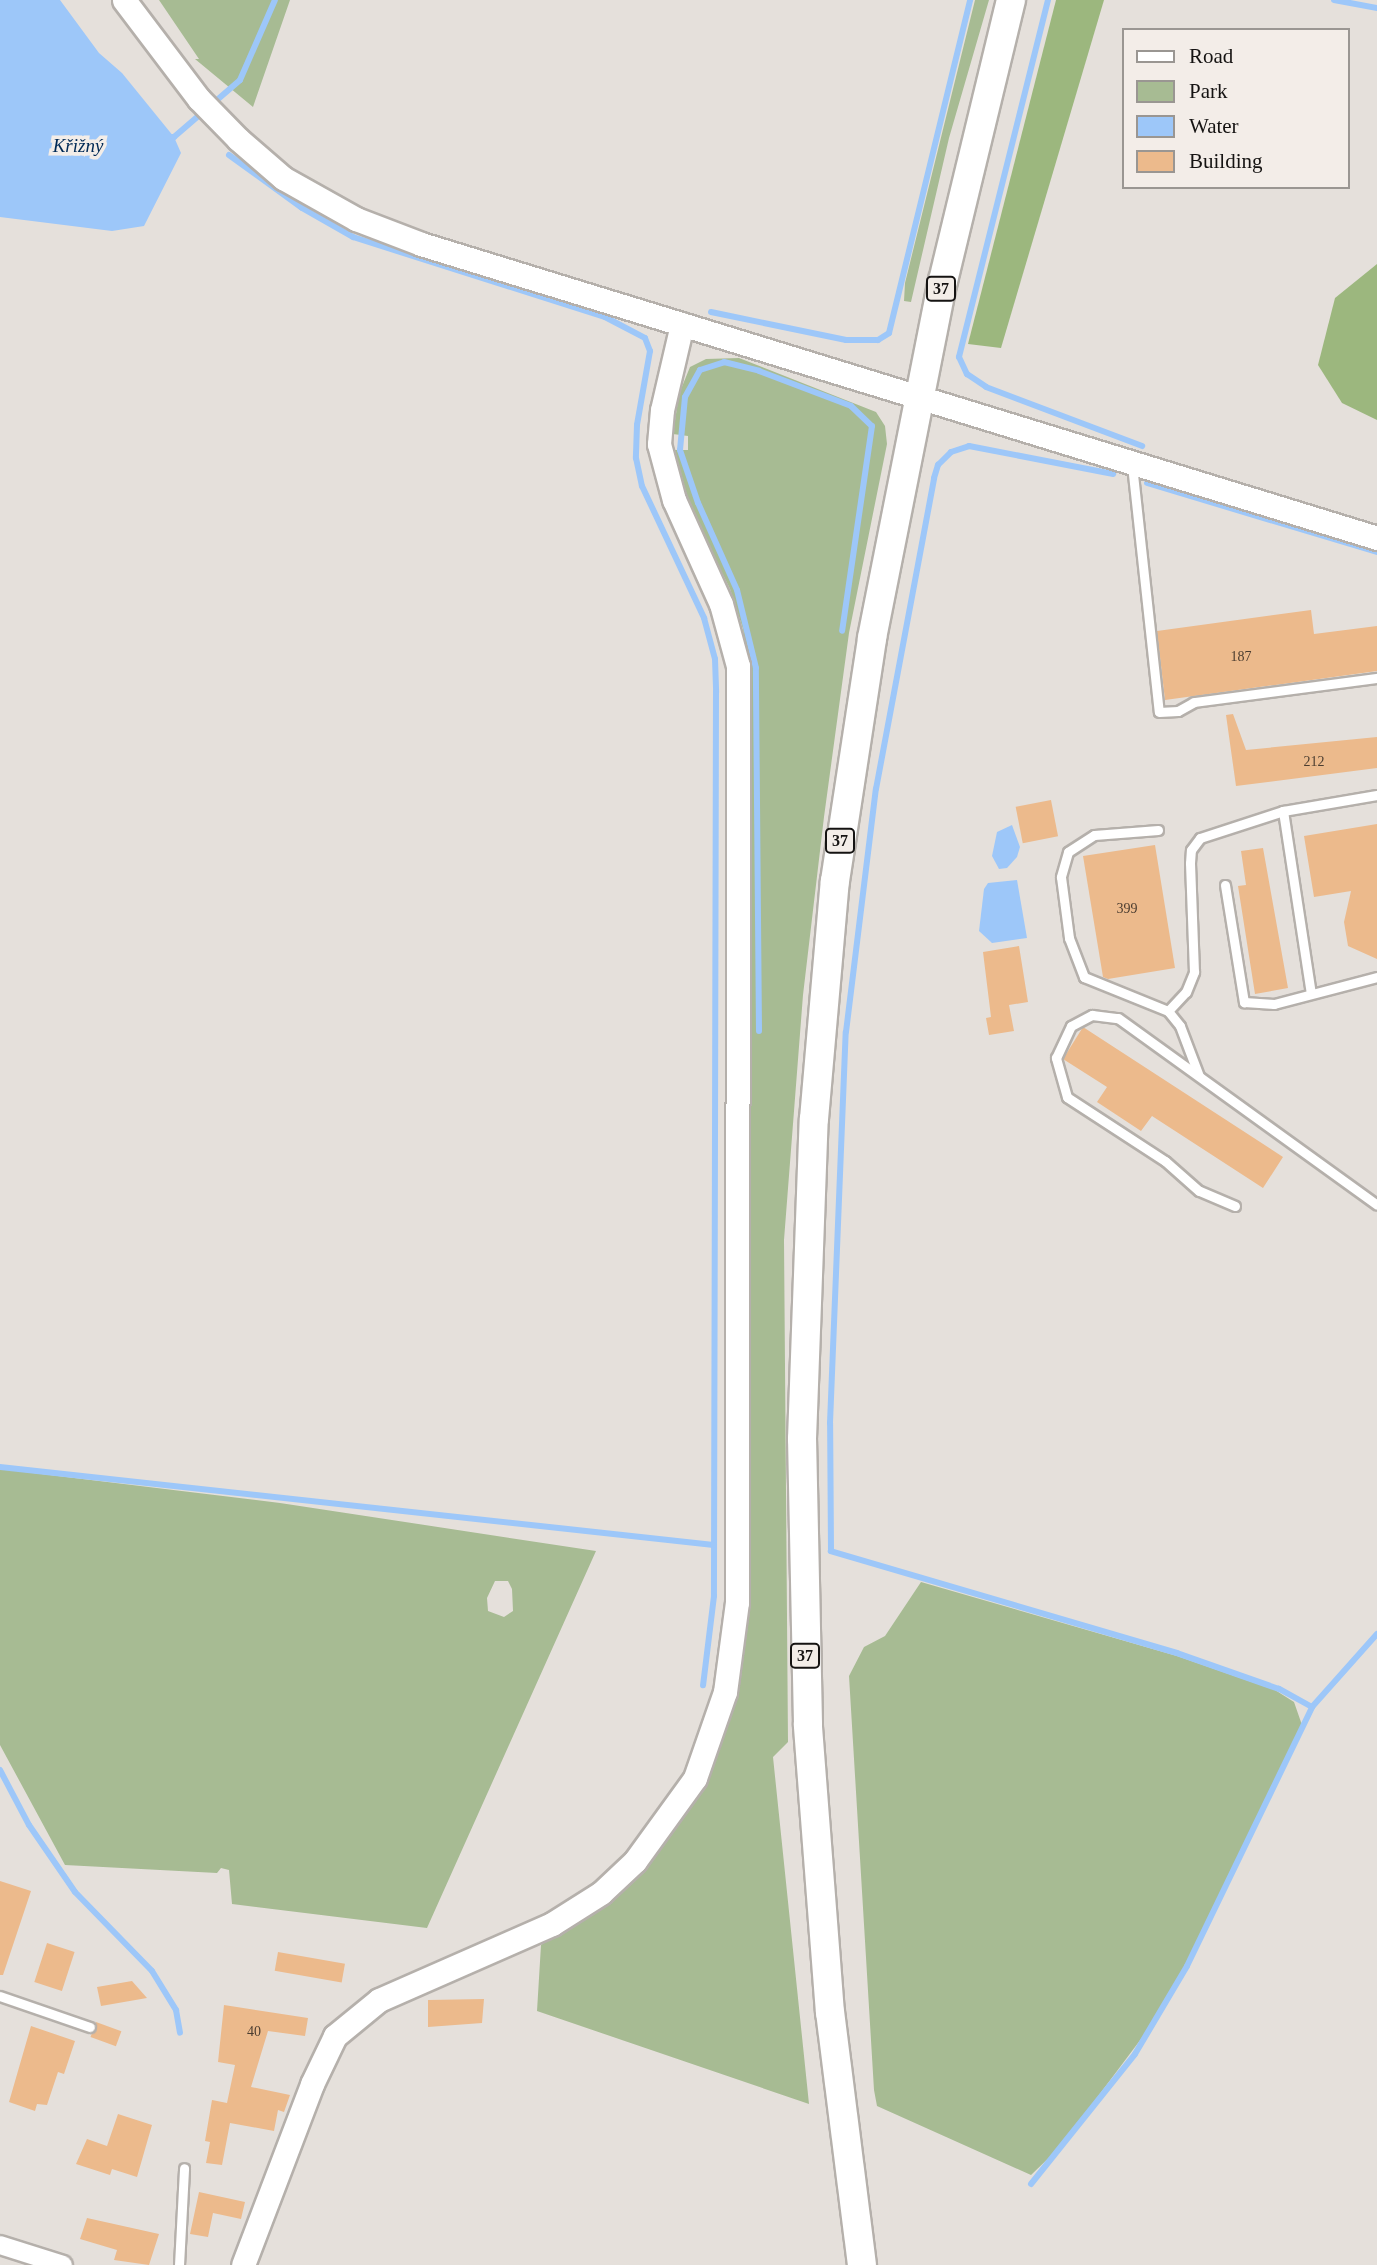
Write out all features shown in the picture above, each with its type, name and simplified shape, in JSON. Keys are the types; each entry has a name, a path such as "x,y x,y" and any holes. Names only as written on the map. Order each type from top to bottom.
{"main road":[{"name":"37","path":"862,2265 830,2013 808,1724 802,1439 807,1234 819,1045 841,834 917,398 1012,0"}],"street":[{"path":"124,0 199,99 238,139 283,177 356,219 421,244 1377,538"},
{"path":"243,2265 312,2084 335,2036 391,1994 552,1924 601,1893 635,1861 695,1778 725,1692 737,1602 739,692 738,666 722,604 674,500 659,444 662,410 682,324"},
{"path":"0,2245 62,2265"}],"lane":[{"path":"1132,464 1159,712 1178,711 1194,702 1377,678"},
{"path":"1168,1011 1186,992 1194,972 1191,850 1200,838 1216,830 1283,811 1377,796"},
{"path":"1283,811 1311,993"},
{"path":"1158,830 1094,835 1068,852 1061,877 1069,938 1084,977 1097,986 1139,996 1168,1011 1180,1026 1199,1076"},
{"path":"1225,885 1244,1002 1259,1007 1377,977"},
{"path":"1235,1206 1199,1191 1165,1161 1067,1097 1056,1058 1071,1026 1092,1015 1118,1018 1377,1205"},
{"path":"0,1996 90,2027"},
{"path":"178,2265 184,2168"}],"green space":[{"path":"159,0 290,0 253,107 195,59 199,59"},
{"path":"975,0 989,0 949,138 911,302 904,301 905,283"},
{"path":"1056,0 1104,0 1001,348 968,344"},
{"path":"1377,264 1377,420 1342,403 1318,365 1335,298"},
{"path":"739,358 876,412 885,426 887,444 849,633 824,817 803,995 784,1240 788,1742 773,1757 809,2104 537,2011 541,1945 641,1873 674,1831 711,1768 728,1725 744,1647 749,1432 751,697 743,629 730,589 697,522 675,464 673,450 688,450 688,436 673,434 679,394 690,367 706,359"},
{"path":"0,1469 280,1503 596,1551 427,1928 232,1904 229,1870 221,1868 217,1873 65,1865 0,1745","holes":["495,1581 508,1581 512,1589 513,1611 504,1617 488,1611 487,1598"]},
{"path":"921,1582 1177,1656 1275,1690 1294,1702 1302,1725 1191,1955 1144,2035 1060,2147 1031,2175 877,2106 874,2090 849,1676 864,1647 885,1636"}],"water":[{"name":"Křižný","path":"0,0 60,0 99,53 122,73 174,137 181,153 144,226 112,231 0,217"},
{"path":"1012,825 1020,847 1017,857 1007,868 999,869 992,856 997,832"},
{"path":"1017,880 1027,938 992,943 979,931 984,889 988,883"}],"building":[{"path":"1311,610 1314,634 1377,626 1377,671 1165,700 1157,631"},
{"path":"1233,714 1246,750 1377,737 1377,768 1236,786 1226,715"},
{"path":"1051,800 1058,836 1023,843 1016,807"},
{"path":"1377,824 1377,959 1348,946 1344,922 1351,891 1314,897 1304,836"},
{"path":"1155,845 1175,968 1108,979 1103,977 1083,856"},
{"path":"1263,848 1288,988 1255,994 1238,886 1246,885 1241,851"},
{"path":"1019,946 1028,1002 1009,1005 1014,1031 989,1035 986,1018 991,1017 983,952"},
{"path":"1083,1027 1283,1157 1263,1188 1152,1116 1141,1131 1097,1102 1107,1087 1063,1059"},
{"path":"0,1881 31,1891 3,1975 0,1975"},
{"path":"47,1943 75,1952 62,1991 34,1982"},
{"path":"278,1952 345,1964 342,1983 275,1971"},
{"path":"132,1981 147,1998 101,2006 97,1987"},
{"path":"484,1999 482,2023 428,2027 428,2000"},
{"path":"224,2005 308,2018 305,2036 268,2031 251,2087 290,2095 284,2112 278,2110 274,2131 230,2123 222,2165 206,2163 210,2142 205,2141 212,2100 227,2103 235,2065 218,2062"},
{"path":"96,2022 121,2031 116,2046 91,2037"},
{"path":"31,2026 75,2041 64,2074 58,2072 47,2105 37,2104 35,2111 9,2102"},
{"path":"118,2114 152,2125 137,2177 112,2169 110,2175 76,2164 87,2139 107,2146"},
{"path":"199,2192 245,2202 241,2219 213,2213 208,2237 190,2234"},
{"path":"87,2218 159,2234 149,2265 114,2260 117,2250 80,2239"}],"waterway":[{"path":"166,137 174,137 240,80 275,0"},
{"path":"711,312 846,340 878,340 889,333 970,0"},
{"path":"1048,0 959,357 967,374 986,387 1142,446"},
{"path":"1334,0 1377,8"},
{"path":"229,155 302,208 353,237 605,317 645,338 650,351 637,425 636,458 642,486 704,618 715,659 714,1596 703,1685"},
{"path":"759,1031 756,668 737,590 698,503 680,450 685,397 700,370 724,362 759,371 851,406 872,426 842,631"},
{"path":"1031,2184 1135,2054 1187,1966 1312,1707 1279,1689 1177,1653 831,1551 830,1423 846,1032 876,789 934,478 938,465 951,452 969,446 1113,474"},
{"path":"1147,483 1377,552"},
{"path":"0,1467 714,1545"},
{"path":"1312,1707 1377,1634"},
{"path":"0,1770 29,1825 75,1892 152,1971 176,2010 180,2033"}]}
